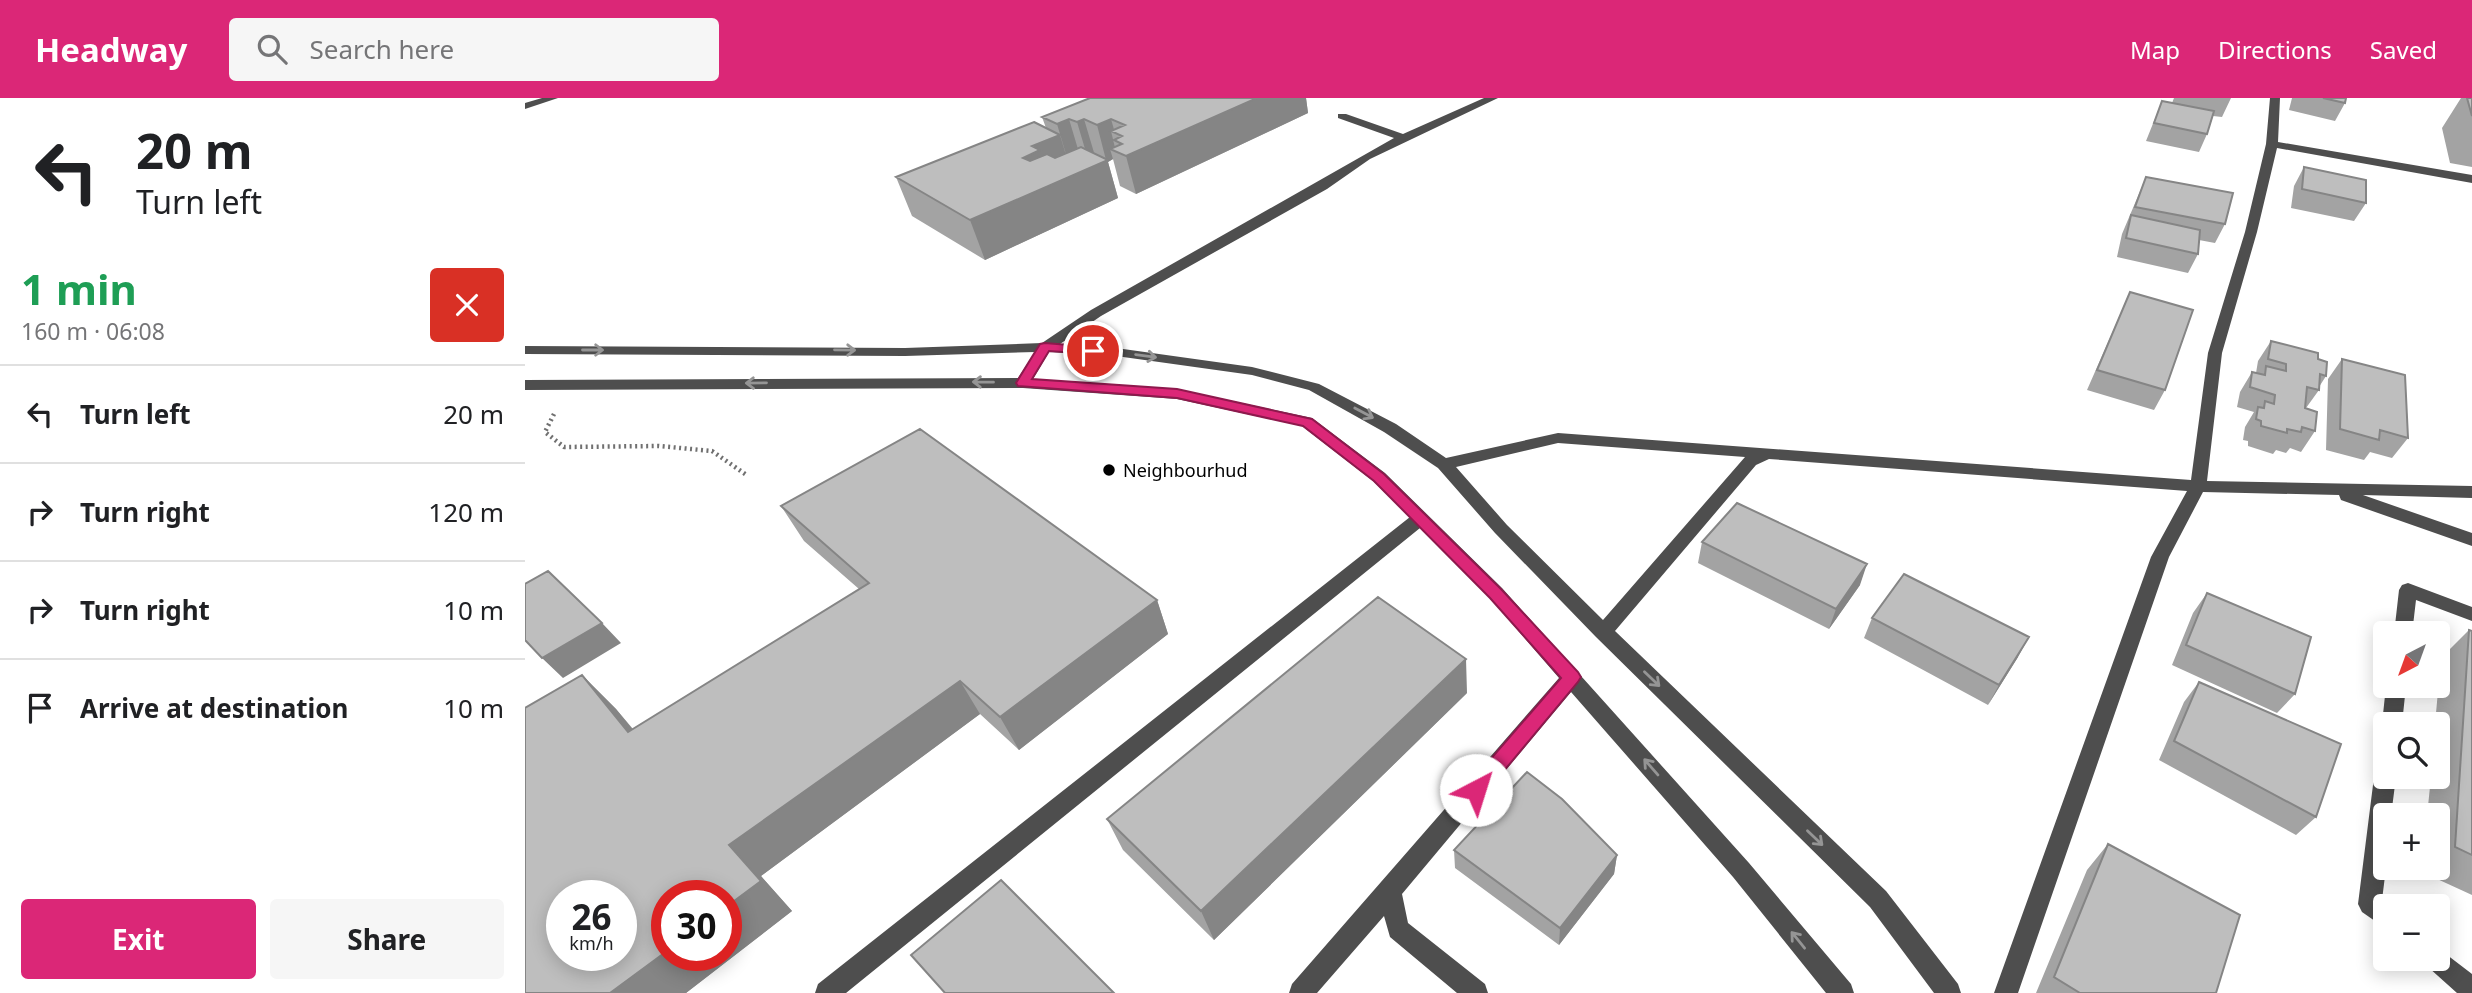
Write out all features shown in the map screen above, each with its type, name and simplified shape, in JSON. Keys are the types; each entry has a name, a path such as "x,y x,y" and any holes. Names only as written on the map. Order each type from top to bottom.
{"street":[{"path":"525,106 553,98"},
{"path":"1023,383 1045,347 1096,313 1404,138 1493,98"},
{"path":"2006,993 2160,557 2198,486 2215,353 2251,232 2272,144 2275,98"},
{"path":"1342,116 1404,138"},
{"path":"2272,144 2472,179"},
{"path":"525,350 905,352 1045,347 1116,352 1226,368 1314,387 1390,428 1444,464 1501,529 1603,632 1878,899 1949,993"},
{"path":"525,385 1023,383 1177,394 1307,422 1379,477 1496,593 1741,870 1842,993"},
{"path":"1444,464 1558,438 2198,486 2472,492"},
{"path":"1603,632 1750,461 1768,454"},
{"path":"2333,491 2472,540"},
{"path":"827,993 1419,519"},
{"path":"2404,621 2408,590 2472,614"},
{"path":"1301,993 1572,677"},
{"path":"2373,906 2370,904 2384,789"},
{"path":"1390,891 1398,929 1476,993"},
{"path":"2449,971 2472,990"}],"path":[{"path":"569,384 545,432 564,447 659,446 712,451 748,476"}],"building":[{"path":"1090,98 1257,98 1126,156 1110,149 1122,144 1114,140 1122,136 1111,131 1125,125 1111,119 1097,125 1084,119 1077,122 1069,119 1057,124 1042,117"},
{"path":"2323,98 2346,98 2345,103"},
{"path":"2467,98 2472,98 2472,116"},
{"path":"2162,101 2214,111 2207,134 2154,123"},
{"path":"1034,122 1060,135 1032,146 1040,150 1023,158 1030,161 1047,154 1055,158 1081,147 1108,160 970,220 896,177"},
{"path":"2304,167 2366,180 2366,203 2302,189"},
{"path":"2146,177 2233,193 2225,224 2135,207"},
{"path":"2131,215 2200,230 2198,254 2126,238"},
{"path":"2130,292 2193,310 2165,390 2097,370"},
{"path":"2271,341 2318,353 2318,359 2327,362 2326,376 2320,374 2319,390 2307,387 2305,408 2317,412 2315,431 2302,427 2301,432 2287,429 2287,433 2261,426 2261,421 2256,419 2258,407 2264,408 2265,401 2274,404 2275,395 2250,387 2252,372 2265,375 2266,366 2286,371 2286,364 2268,359"},
{"path":"2342,359 2405,375 2408,438 2380,430 2379,440 2340,429"},
{"path":"920,429 1157,600 1000,717 960,681 729,845 761,881 742,895 742,880 651,880 651,963 610,993 525,993 525,708 582,675 628,732 869,583 781,506"},
{"path":"1737,503 1867,564 1836,609 1702,542"},
{"path":"548,571 602,623 542,658 525,640 525,584"},
{"path":"1904,574 2029,637 1999,685 1872,618"},
{"path":"2207,593 2311,637 2295,694 2186,645"},
{"path":"1378,597 1466,659 1201,911 1107,819"},
{"path":"2469,630 2472,631 2472,855 2455,847"},
{"path":"2199,682 2341,744 2316,817 2174,741"},
{"path":"1527,772 1562,799 1617,855 1560,928 1454,850"},
{"path":"2108,844 2240,915 2216,993 2080,993 2054,977"},
{"path":"1001,880 1114,993 945,993 911,955"}],"place":[{"name":"Neighbourhud","path":"1109,470"}],"route":[{"path":"1093,351 1045,347 1023,383 1177,394 1307,422 1379,477 1496,593 1572,677 1476,790"}]}
